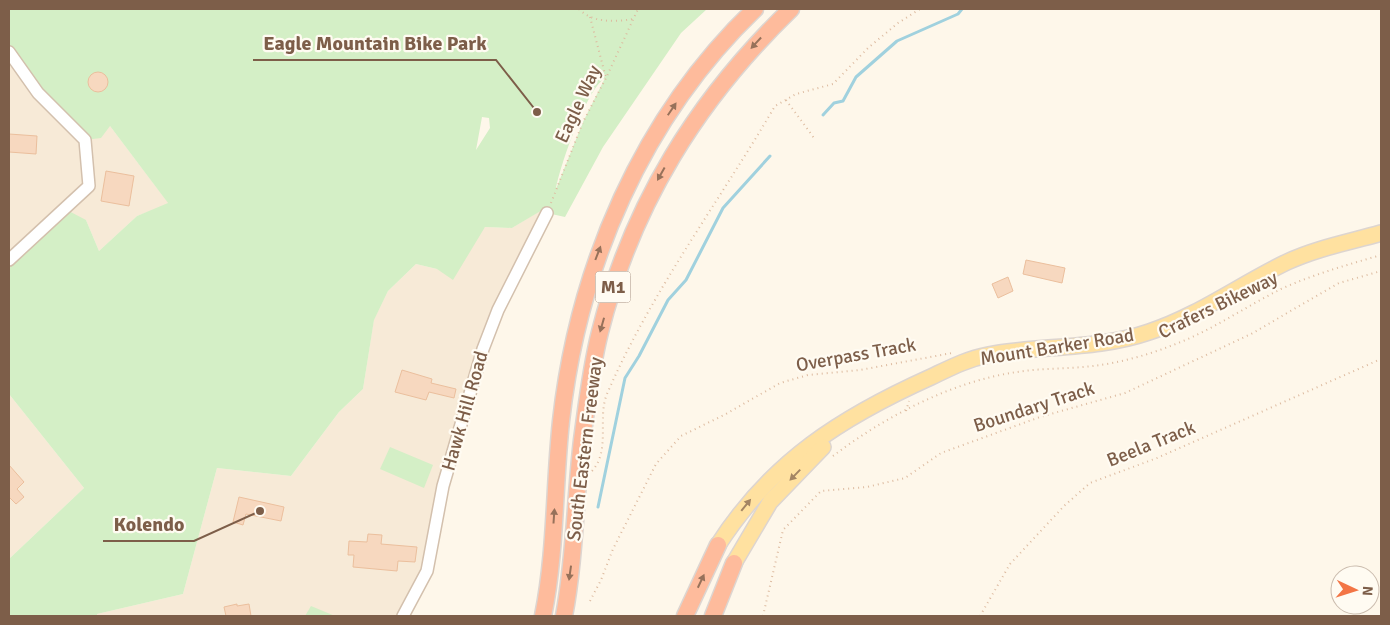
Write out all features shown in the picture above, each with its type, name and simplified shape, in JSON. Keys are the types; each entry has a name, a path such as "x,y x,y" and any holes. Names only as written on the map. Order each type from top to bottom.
{"highway":[{"name":"South Eastern Freeway","path":"543,616 552,549 559,440 568,363 580,310 596,258 617,207 672,109 705,64 756,9"},
{"name":"South Eastern Freeway","path":"564,616 573,551 582,443 599,333 615,278 635,227 659,176 693,122 726,77 757,42 791,9"},
{"path":"684,616 718,545"},
{"path":"713,616 734,563"}],"main road":[{"name":"Mount Barker Road","path":"718,545 756,493 786,464 840,423 902,389 955,365 985,356 1017,350 1095,344 1150,332 1197,310 1288,262 1319,250 1381,233"},
{"name":"Mount Barker Road","path":"734,563 770,502 815,453 869,413 896,399 950,374 986,362 1023,355 1102,349 1156,336 1190,321 1289,267 1320,255 1381,238"}],"street":[{"path":"9,52 38,93 85,140 90,186 9,260"},
{"name":"Hawk Hill Road","path":"403,616 427,571 443,486 483,349 498,310 547,213"}],"path":[{"path":"579,9 590,17 609,21 633,19"},
{"name":"Eagle Way","path":"547,213 582,122 606,78 638,9"},
{"path":"579,485 595,468 603,449 603,403 625,354 733,172 775,106 796,94 832,84 868,48 898,23 920,9"},
{"path":"590,17 606,78"},
{"path":"786,100 814,138"},
{"name":"Crafers Bikeway","path":"828,460 884,420 957,388 986,378 1016,372 1114,363 1173,345 1206,330 1280,290 1320,272 1381,255"},
{"name":"Boundary Track","path":"763,616 783,530 821,490 867,487 905,478 941,453 1040,417 1125,393 1251,334 1339,283 1381,271"},
{"name":"Overpass Track","path":"590,602 602,580 613,549 656,464 681,436 726,414 780,383 808,375 860,370 958,352"},
{"name":"Beela Track","path":"980,616 1010,564 1064,506 1090,483 1175,450 1381,359"}],"shaded area":[{"path":"9,52 110,126 169,204 137,216 99,251 86,220 9,260"},
{"path":"551,204 498,310 434,538 403,616 97,616 97,614 183,594 217,468 291,476 339,412 363,389 374,319 388,291 416,264 437,269 485,227 512,228"},
{"path":"9,394 84,488 9,559"}],"green space":[{"path":"9,9 707,9 681,33 603,147 565,217 547,213 549,206 512,228 485,227 453,280 437,269 416,264 388,291 374,320 363,389 339,412 291,476 217,468 183,594 97,614 97,616 9,616 9,559 84,488 9,394 9,260 65,209 86,220 99,251 137,216 168,203 110,126 101,138 85,140 9,52","holes":["605,78 583,122 556,189 568,147 582,112 598,85","482,117 489,118 490,128 476,150"]},
{"path":"390,447 433,465 424,488 380,469"},
{"path":"311,606 335,616 305,616"}],"building":[{"path":"98,72 105,75 108,82 105,89 98,92 91,89 88,82 91,75"},
{"path":"9,134 37,136 36,154 9,152"},
{"path":"106,171 134,176 129,206 101,201"},
{"path":"1026,260 1065,268 1062,283 1023,274"},
{"path":"1008,277 1013,291 998,298 992,284"},
{"path":"402,370 432,379 431,383 456,389 454,398 429,392 426,400 395,392"},
{"path":"9,465 24,482 17,489 24,497 16,504 9,497"},
{"path":"239,497 284,507 281,521 246,514 243,525 233,522"},
{"path":"368,534 382,535 381,544 417,547 415,562 398,561 397,571 353,567 354,555 348,555 349,541 367,542"},
{"path":"237,604 237,606 249,604 251,616 226,616 224,607"}],"waterway":[{"path":"823,115 834,103 843,101 856,77 897,41 958,14 962,9"},
{"path":"598,507 625,378 639,356 668,300 686,280 723,208 770,156"}],"place":[{"name":"Eagle Mountain Bike Park","path":"537,112"},
{"name":"Kolendo","path":"260,511"}]}
